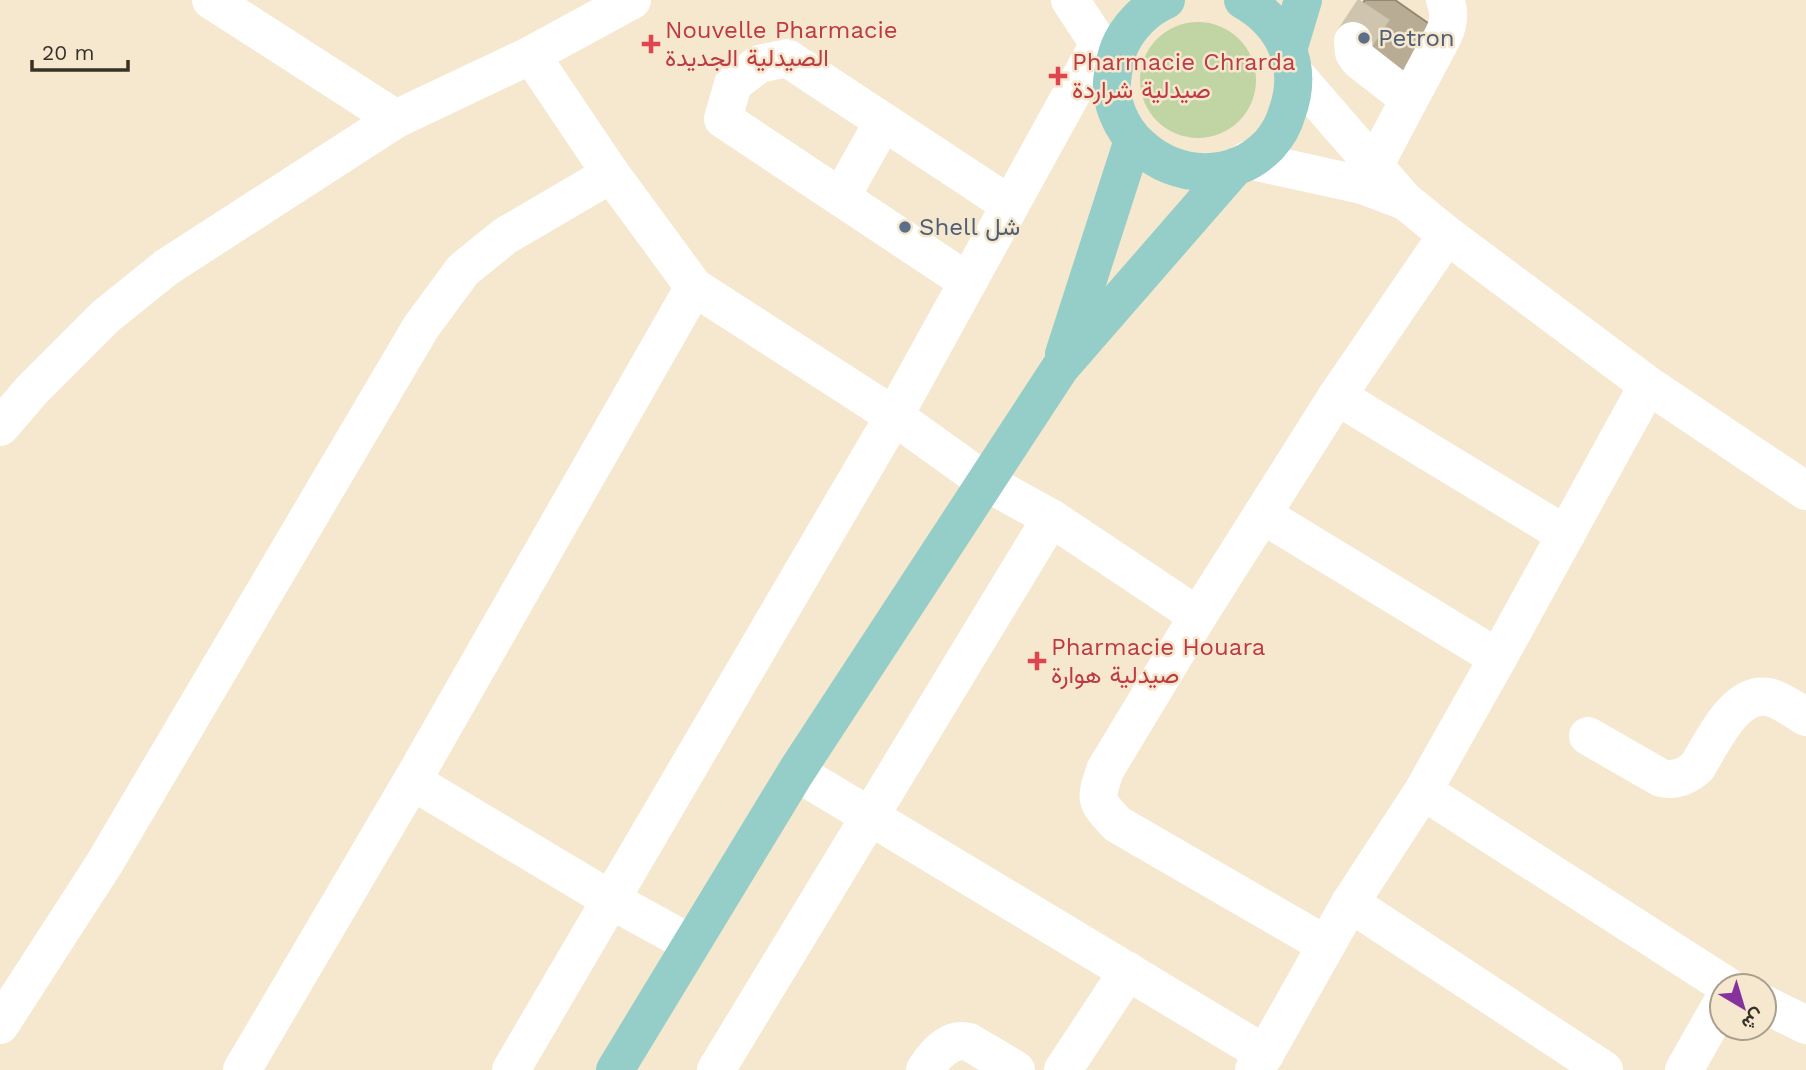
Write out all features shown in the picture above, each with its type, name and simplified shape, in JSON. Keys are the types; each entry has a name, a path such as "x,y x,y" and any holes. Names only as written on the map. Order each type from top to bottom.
{"main road":[{"path":"1166,0 1158,3 1135,22 1119,48 1106,61 1121,121 1133,139 1153,159 1179,170 1207,173 1242,164"},
{"path":"1243,0 1263,13 1278,30 1291,62"},
{"path":"615,1070 796,772 1060,368 1242,164 1269,144 1284,123 1292,99 1291,62 1303,0"},
{"path":"1060,368 1133,139"}],"street":[{"path":"211,0 396,119"},
{"path":"0,427 31,391 106,316 167,268 396,119 531,55 632,0"},
{"path":"511,1070 894,416 1010,205 1106,61 1070,0"},
{"path":"1374,166 1448,24 1449,14 1445,0"},
{"path":"1353,41 1352,47 1359,60 1409,99"},
{"path":"531,55 611,174 694,287 894,416 986,482 1051,518 1198,616"},
{"path":"968,282 723,119 733,84 760,64 788,58 1010,205"},
{"path":"1291,62 1404,200 1648,385 1806,491"},
{"path":"841,197 884,122"},
{"path":"1242,164 1362,185 1404,200"},
{"path":"0,1025 104,864 421,327 441,298 463,270 505,236 611,174"},
{"path":"1326,945 1117,824 1101,807 1097,795 1105,770 1198,616 1337,396 1447,235"},
{"path":"242,1070 412,780 694,287"},
{"path":"796,772 1128,971 1260,1062 1350,903 1423,791 1648,385"},
{"path":"1337,396 1566,535"},
{"path":"1263,515 1498,658"},
{"path":"716,1070 1051,518"},
{"path":"1588,736 1669,780 1690,773 1697,766 1732,711 1747,700 1760,696 1774,698 1806,717"},
{"path":"412,780 611,900 691,944"},
{"path":"1423,791 1708,974"},
{"path":"1350,903 1604,1070"},
{"path":"1063,1070 1128,971"},
{"path":"1778,1011 1806,1025"},
{"path":"1684,1070 1708,1028"},
{"path":"925,1070 948,1044 960,1040 969,1042 1016,1070"}],"green space":[{"path":"1198,22 1220,26 1239,39 1252,58 1256,80 1252,102 1239,121 1220,134 1198,138 1176,134 1157,121 1144,102 1140,80 1144,58 1157,39 1176,26"}],"building":[{"path":"1365,0 1395,0 1438,30 1404,78 1341,33"}],"tunnel":[{"path":"1353,41 1380,0"}],"place":[{"name":"Petron","path":"1364,38"},
{"name":"Nouvelle Pharmacie الصيدلية الجديدة","path":"651,44"},
{"name":"Pharmacie Chrarda صيدلية شراردة","path":"1058,76"},
{"name":"Shell شل","path":"905,227"},
{"name":"Pharmacie Houara صيدلية هوارة","path":"1037,661"}]}
